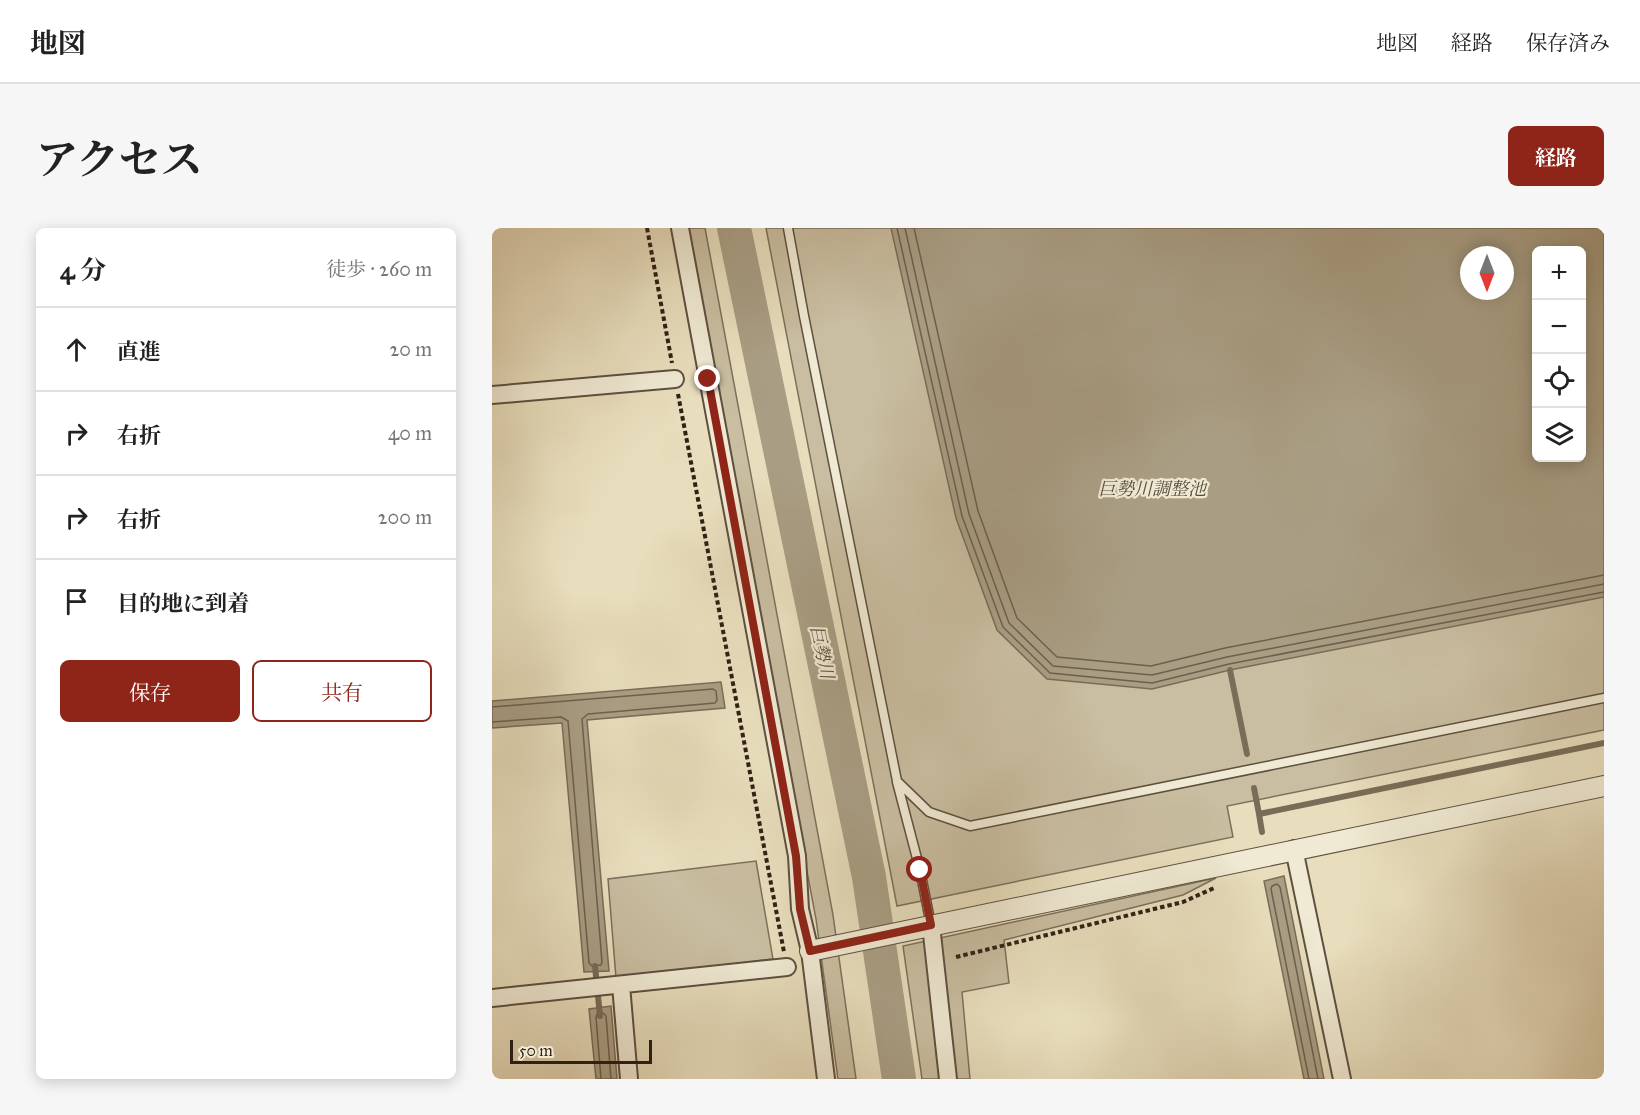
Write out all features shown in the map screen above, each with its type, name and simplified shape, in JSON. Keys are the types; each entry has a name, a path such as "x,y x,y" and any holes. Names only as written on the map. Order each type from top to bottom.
{"street":[{"path":"680,228 796,856 800,909 810,951 826,1079"},
{"path":"492,395 675,379"},
{"path":"810,951 1604,786"},
{"path":"1294,849 1342,1079"},
{"path":"931,925 948,1079"},
{"path":"492,998 787,967"},
{"path":"621,985 630,1079"}],"lane":[{"path":"788,228 897,781 920,870 931,925"},
{"path":"897,781 929,812 970,826 1604,698"}],"path":[{"path":"647,228 787,967"},
{"path":"956,957 1183,902 1234,879 1235,861"}],"shaded area":[{"path":"686,228 705,228 833,915 856,1079 838,1079 816,919"},
{"path":"766,228 976,228 1465,329 1465,300 1514,300 1514,246 1465,246 1465,228 1604,228 1604,730 1227,806 1233,837 897,906"},
{"path":"756,861 773,959 616,978 608,879"},
{"path":"1216,878 1183,895 1004,940 1009,983 962,992 970,1079 922,1079 903,946"}],"water":[{"name":"巨勢川調整池","path":"891,228 1604,228 1604,597 1230,670 1152,689 1047,679 997,630 956,518"},
{"path":"721,682 725,708 587,720 609,971 584,972 562,723 492,728 492,701"},
{"path":"1284,876 1324,1079 1304,1079 1264,881"},
{"path":"611,1006 617,1079 596,1079 589,1009"}],"waterway":[{"name":"巨勢川","path":"734,228 869,877 899,1079"},
{"path":"1230,670 1247,754"},
{"path":"1262,832 1259,814 1604,743"},
{"path":"1254,788 1259,814"},
{"path":"595,966 600,1016"}],"route":[{"path":"708,379 796,856 800,909 810,951 931,925 920,870"}]}
